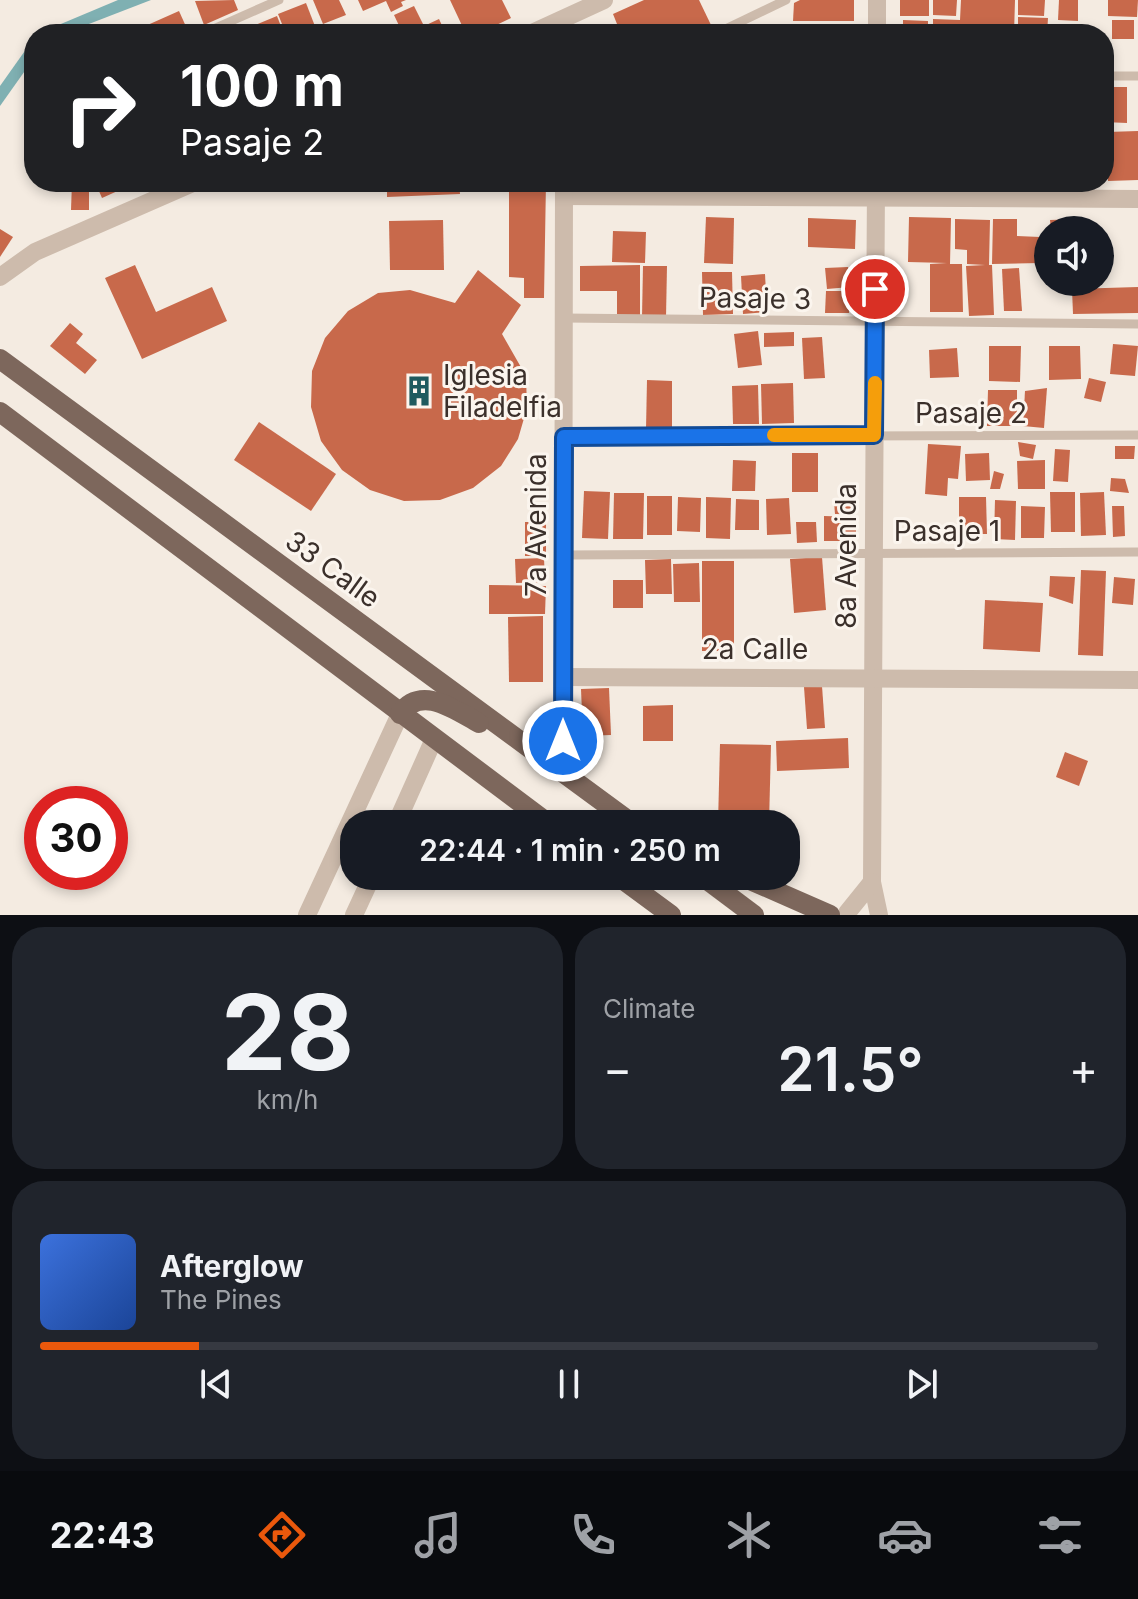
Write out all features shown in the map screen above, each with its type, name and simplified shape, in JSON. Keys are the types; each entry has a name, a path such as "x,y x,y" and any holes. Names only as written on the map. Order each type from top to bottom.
{"main road":[{"name":"33 Calle","path":"0,359 614,810"},
{"path":"0,412 530,810"},
{"path":"400,714 411,702 431,699 530,747"},
{"path":"637,890 671,915"},
{"path":"721,890 754,915"},
{"path":"778,890 841,914"}],"street":[{"path":"567,24 604,0"},
{"path":"877,0 877,24"},
{"path":"0,277 35,252 168,192"},
{"name":"7a Avenida","path":"563,772 564,192"},
{"name":"8a Avenida","path":"841,914 865,912 876,915 872,882 876,192"},
{"path":"955,192 1138,199"},
{"name":"2a Calle","path":"563,677 1138,680"},
{"path":"307,915 400,714"},
{"path":"402,810 434,739"},
{"path":"841,914 872,882"},
{"path":"354,915 366,890"}],"lane":[{"path":"225,24 279,0"},
{"path":"736,24 786,0"},
{"path":"1114,76 1138,76"},
{"name":"Pasaje 3","path":"564,318 1138,324"},
{"name":"Pasaje 2","path":"564,437 1138,435"},
{"name":"Pasaje 1","path":"564,555 1138,552"}],"water":[{"path":"118,0 151,0 89,24 61,24"},
{"path":"24,52 24,72 0,106 0,86"}],"building":[{"path":"234,0 238,10 204,24 195,1"},
{"path":"313,0 339,0 346,15 323,24"},
{"path":"358,0 406,0 401,2 403,6 391,12 386,1 363,11"},
{"path":"450,0 502,0 511,18 498,24 461,24"},
{"path":"644,0 699,0 711,24 617,24 613,14"},
{"path":"800,0 854,0 854,21 793,21 794,3"},
{"path":"900,0 929,0 929,16 900,16"},
{"path":"933,0 957,0 956,16 933,15"},
{"path":"961,0 1015,0 1014,24 933,24 933,19 960,20"},
{"path":"1018,0 1045,0 1044,16 1018,15"},
{"path":"1059,0 1078,0 1078,21 1058,20"},
{"path":"1108,0 1138,0 1137,17 1108,16"},
{"path":"306,3 314,24 282,24 278,14"},
{"path":"414,6 423,24 398,24 394,15"},
{"path":"179,11 185,24 150,24"},
{"path":"277,16 280,24 258,24"},
{"path":"1018,17 1048,18 1048,24 1018,24"},
{"path":"903,20 928,21 928,24 903,24"},
{"path":"1112,20 1134,20 1134,39 1114,39"},
{"path":"1114,87 1127,87 1127,123 1114,122"},
{"path":"1138,131 1138,180 1114,181 1114,132"},
{"path":"72,192 89,192 89,210 71,210"},
{"path":"99,192 115,192 102,198"},
{"path":"387,192 460,194 387,197"},
{"path":"509,192 546,192 544,298 524,298 524,278 509,277"},
{"path":"706,217 734,218 733,264 704,263"},
{"path":"909,217 951,218 950,264 962,264 963,312 930,312 930,264 947,263 908,262"},
{"path":"808,218 856,220 855,249 808,247"},
{"path":"955,219 990,220 989,265 992,265 994,315 969,316 966,266 985,265 967,264 967,250 955,249"},
{"path":"993,219 1017,219 1017,236 1034,237 1034,263 992,264"},
{"path":"443,220 444,270 390,270 389,221"},
{"path":"0,229 13,237 0,257"},
{"path":"613,231 646,232 645,263 612,262"},
{"path":"135,265 156,312 212,287 227,321 142,359 105,278"},
{"path":"640,265 640,315 617,315 617,291 580,291 580,266"},
{"path":"643,266 667,266 666,317 642,317"},
{"path":"848,267 850,287 827,289 825,268"},
{"path":"1019,268 1022,311 1004,311 1002,269"},
{"name":"Iglesia Filadelfia","path":"478,270 521,305 502,334 526,376 527,408 518,439 501,466 473,488 440,500 404,501 370,490 342,470 321,441 311,407 312,371 325,338 348,311 378,293 410,290 455,303"},
{"path":"702,272 732,272 733,314 703,315"},
{"path":"765,274 767,312 743,314 741,276"},
{"path":"1138,287 1138,313 1073,314 1072,296 1114,296 1114,288"},
{"path":"826,291 849,291 849,313 825,313"},
{"path":"70,323 83,334 76,343 97,360 85,374 50,346"},
{"path":"758,331 762,365 738,368 734,334"},
{"path":"794,332 794,346 764,347 764,333"},
{"path":"822,337 825,378 804,379 802,338"},
{"path":"1113,344 1138,346 1135,376 1110,374"},
{"path":"989,346 1021,346 1020,382 989,381"},
{"path":"1049,346 1080,346 1081,379 1049,380"},
{"path":"957,348 959,377 930,378 929,350"},
{"path":"1089,378 1106,382 1101,402 1084,398"},
{"path":"647,380 672,381 672,430 646,429"},
{"path":"793,383 794,423 762,424 761,384"},
{"path":"758,385 759,424 733,424 732,386"},
{"path":"1047,388 1044,428 1023,426 1025,391"},
{"path":"988,390 1017,390 1017,426 987,426"},
{"path":"259,422 336,474 311,511 234,460"},
{"path":"1018,442 1036,445 1033,459 1020,456"},
{"path":"928,444 961,446 958,479 948,478 947,496 925,494"},
{"path":"1115,446 1135,446 1134,459 1115,459"},
{"path":"1055,449 1070,450 1068,482 1053,481"},
{"path":"792,453 818,453 818,492 792,492"},
{"path":"989,453 990,480 966,481 965,454"},
{"path":"733,460 756,461 755,491 732,491"},
{"path":"1045,460 1045,489 1018,489 1017,461"},
{"path":"994,471 1004,474 1000,489 990,489"},
{"path":"1111,478 1125,479 1129,493 1110,491"},
{"path":"584,491 610,492 608,539 582,538"},
{"path":"1050,492 1075,492 1075,532 1051,532"},
{"path":"1104,492 1106,535 1081,536 1080,493"},
{"path":"614,493 644,493 643,539 613,539"},
{"path":"647,496 672,496 672,535 647,535"},
{"path":"678,497 701,498 700,532 677,531"},
{"path":"706,497 731,498 730,539 706,538"},
{"path":"959,497 986,497 987,534 959,534"},
{"path":"789,498 791,534 767,535 766,499"},
{"path":"736,499 759,500 759,530 735,530"},
{"path":"995,500 1016,501 1015,540 994,539"},
{"path":"853,501 853,514 835,514 834,502"},
{"path":"1021,506 1045,507 1044,538 1021,538"},
{"path":"1112,506 1124,506 1125,536 1113,537"},
{"path":"824,516 856,517 856,541 824,541"},
{"path":"525,522 546,522 546,556 525,556"},
{"path":"796,522 816,522 817,542 797,543"},
{"path":"822,557 826,610 794,613 790,559"},
{"path":"544,558 545,582 516,583 515,559"},
{"path":"671,559 672,594 646,594 645,560"},
{"path":"702,561 734,561 734,651 702,651"},
{"path":"699,563 700,602 674,602 673,564"},
{"path":"1081,570 1106,571 1103,656 1078,655"},
{"path":"1050,576 1075,577 1073,604 1049,596"},
{"path":"1114,577 1135,579 1133,605 1112,603"},
{"path":"613,580 643,580 643,608 613,608"},
{"path":"489,585 546,586 545,614 489,614"},
{"path":"985,600 1043,603 1040,652 983,649"},
{"path":"543,616 543,682 509,682 508,617"},
{"path":"822,686 825,728 807,729 804,687"},
{"path":"609,688 611,735 583,736 581,689"},
{"path":"673,705 673,741 643,741 643,706"},
{"path":"848,738 849,768 777,771 776,741"},
{"path":"720,744 771,745 769,810 718,810"},
{"path":"1065,752 1088,761 1079,786 1056,777"}],"slow traffic":[{"path":"774,435 874,435 875,383"}],"place":[{"name":"Iglesia Filadelfia","path":"419,391"}],"route":[{"path":"563,741 564,437 874,435 875,289"}]}
